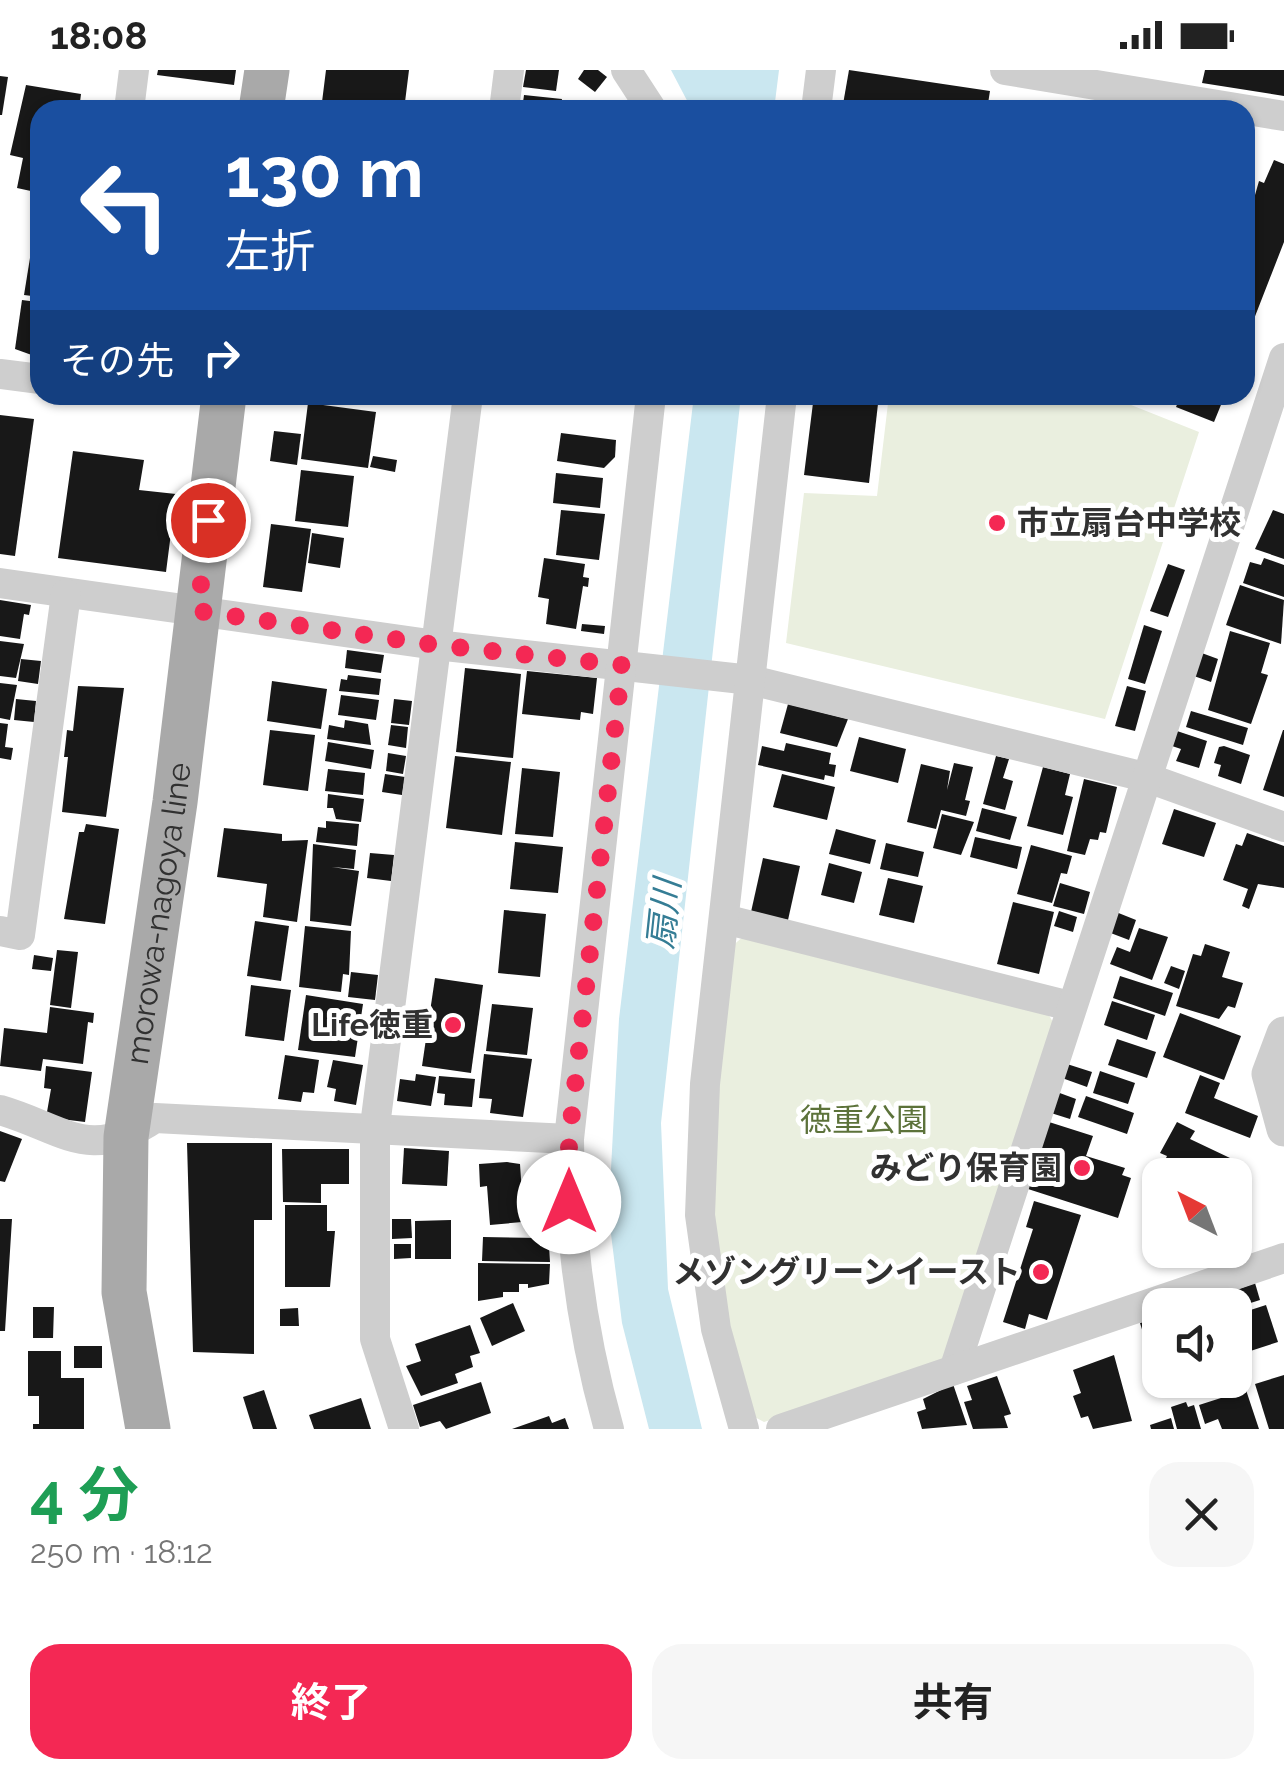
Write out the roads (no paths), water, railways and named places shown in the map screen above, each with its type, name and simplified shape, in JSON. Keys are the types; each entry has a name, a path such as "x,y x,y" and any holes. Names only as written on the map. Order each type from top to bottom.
{"main road":[{"path":"263,100 268,70"},
{"path":"294,100 298,70"},
{"name":"morowa-nagoya line","path":"210,614 223,405"},
{"name":"morowa-nagoya line","path":"148,1429 124,1292 141,1128 210,614 248,405"},
{"name":"morowa-nagoya line","path":"141,1128 158,1340 175,1429"}],"street":[{"path":"130,100 134,70"},
{"path":"505,100 508,70"},
{"path":"626,70 646,100"},
{"path":"817,100 821,70"},
{"path":"1005,70 1187,100"},
{"path":"1255,111 1284,116"},
{"path":"954,1370 1284,358"},
{"path":"0,374 30,378"},
{"path":"404,1429 374,1339 375,1126 467,405"},
{"path":"609,1429 580,1308 569,1202 569,1140 636,667 650,405"},
{"path":"744,1429 716,1328 700,1215 705,1084 781,405"},
{"path":"0,584 436,645 751,680 1145,777 1284,827"},
{"path":"0,931 20,935 66,594"},
{"path":"724,919 1070,1006"},
{"path":"1284,1034 1269,1074 1284,1129"},
{"path":"0,1110 58,1136 141,1128 375,1126 569,1140"},
{"path":"781,1429 1284,1258"}],"water":[{"path":"671,70 779,70 775,100 687,100"},
{"name":"扇川","path":"693,405 740,405 661,1123 668,1289 702,1429 649,1429 622,1323 611,1234 619,1019"}],"place":[{"name":"市立扇台中学校","path":"997,523"},
{"name":"Life徳重","path":"453,1025"},
{"name":"みどり保育園","path":"1082,1168"},
{"name":"メゾングリーンイースト","path":"1041,1272"}],"park label":[{"name":"徳重公園","path":"864,1120"}]}
